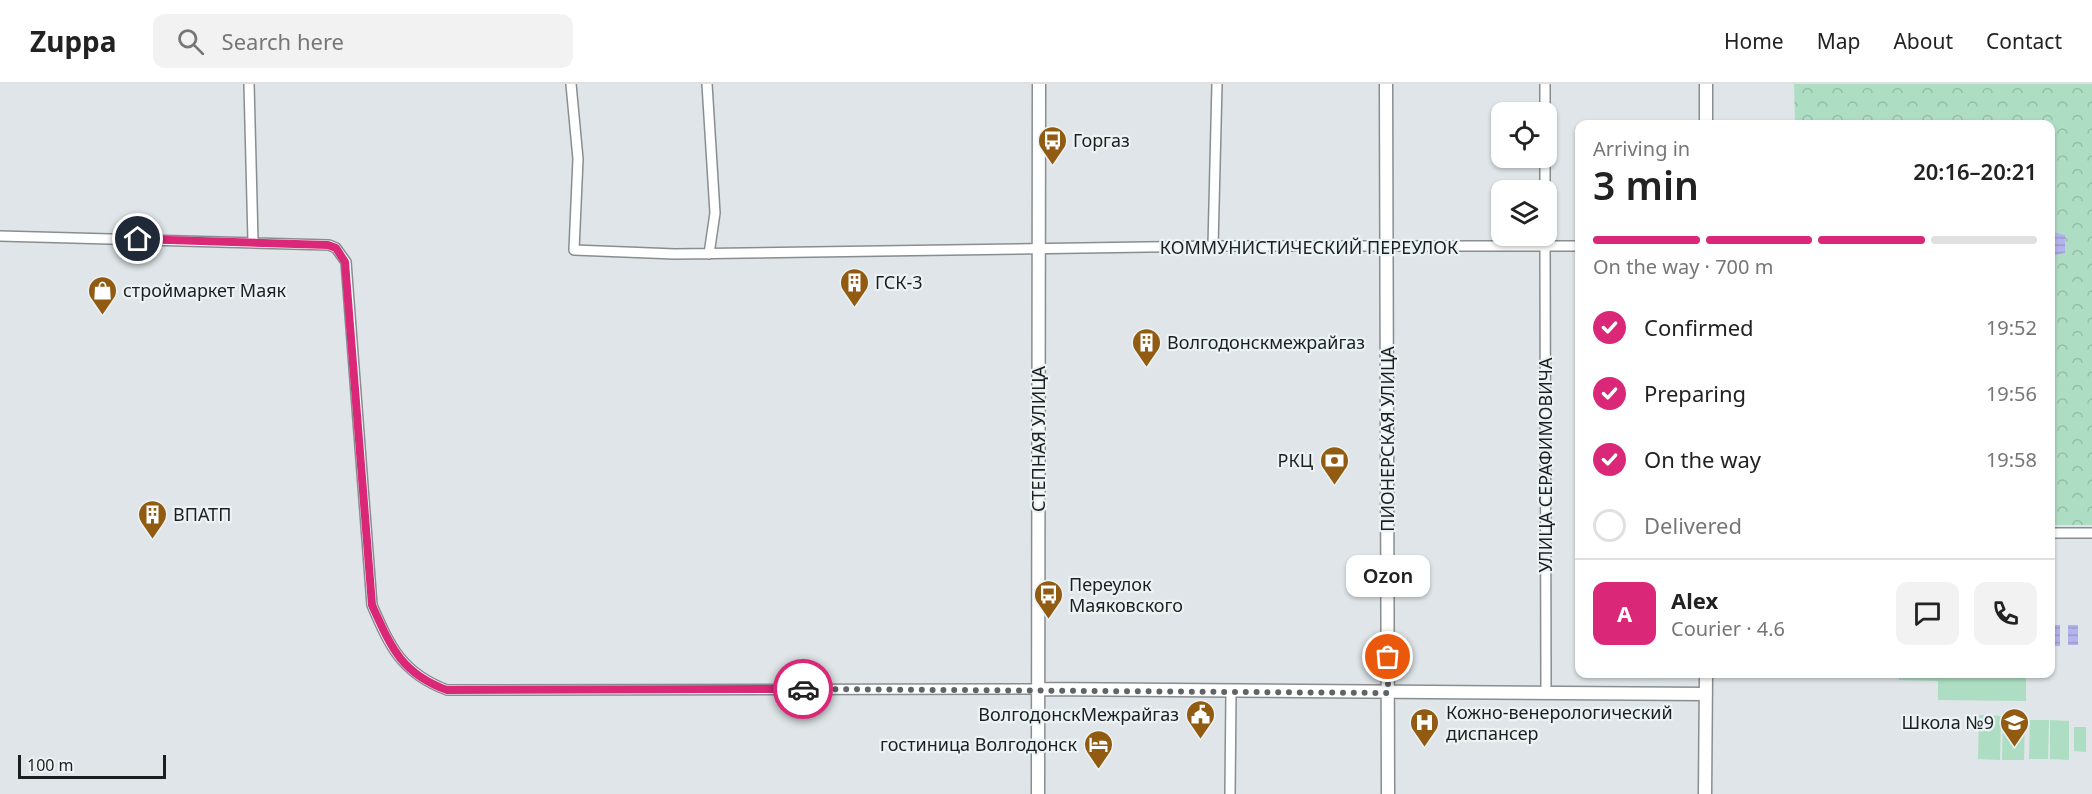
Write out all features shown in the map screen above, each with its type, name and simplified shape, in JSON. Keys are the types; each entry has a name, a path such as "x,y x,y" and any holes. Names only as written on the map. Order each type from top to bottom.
{"street":[{"path":"249,84 253,241"},
{"name":"КОММУНИСТИЧЕСКИЙ ПЕРЕУЛОК","path":"571,84 578,159 574,250 614,254 709,254 1213,246 1491,246"},
{"path":"707,84 714,213 709,254"},
{"name":"СТЕПНАЯ УЛИЦА","path":"1038,794 1040,84"},
{"path":"1213,246 1217,84"},
{"name":"ПИОНЕРСКАЯ УЛИЦА","path":"1386,84 1388,794"},
{"path":"1545,84 1545,102"},
{"path":"1706,84 1707,120"},
{"path":"0,236 253,241 328,245 336,248 345,262 372,605 396,655 410,671 427,682 447,690 1038,689 1706,694"},
{"name":"УЛИЦА СЕРАФИМОВИЧА","path":"1545,246 1546,694"},
{"name":"КОММУНИСТИЧЕСКИЙ ПЕРЕУЛОК","path":"1557,246 1575,246"},
{"path":"2055,533 2092,533"},
{"path":"1705,794 1706,678"},
{"path":"1230,794 1231,692"}],"green space":[{"path":"1794,84 2092,84 2092,525 2055,525 2055,120 1795,120"},
{"path":"1899,678 2026,678 2026,701 1938,700 1938,681 1899,680"},
{"path":"1979,715 2001,716 2000,760 1978,759"},
{"path":"2003,716 2025,717 2024,760 2002,760"},
{"path":"2030,720 2049,720 2048,759 2029,759"},
{"path":"2050,720 2069,721 2069,760 2050,759"},
{"path":"2074,727 2086,727 2086,752 2074,751"}],"water":[{"path":"2055,232 2065,235 2065,253 2055,255"},
{"path":"2055,625 2060,625 2060,646 2055,646"},
{"path":"2068,625 2078,625 2078,645 2068,645"}],"way so far":[{"path":"803,689 1388,693 1388,657"}],"place":[{"name":"Горгаз","path":"1052,166"},
{"name":"ГСК-3","path":"854,308"},
{"name":"строймаркет Маяк","path":"102,316"},
{"name":"Волгодонскмежрайгаз","path":"1146,368"},
{"name":"РКЦ","path":"1334,486"},
{"name":"ВПАТП","path":"152,540"},
{"name":"Переулок Маяковского","path":"1048,620"},
{"name":"Ozon","path":"1388,657"},
{"name":"ВолгодонскМежрайгаз","path":"1200,740"},
{"name":"Кожно-венерологический диспансер","path":"1425,748"},
{"name":"Школа №9","path":"2015,748"},
{"name":"гостиница Волгодонск","path":"1098,770"}],"route":[{"path":"138,239 328,245 336,248 345,262 372,605 396,655 410,671 427,682 447,690 803,689"}]}
